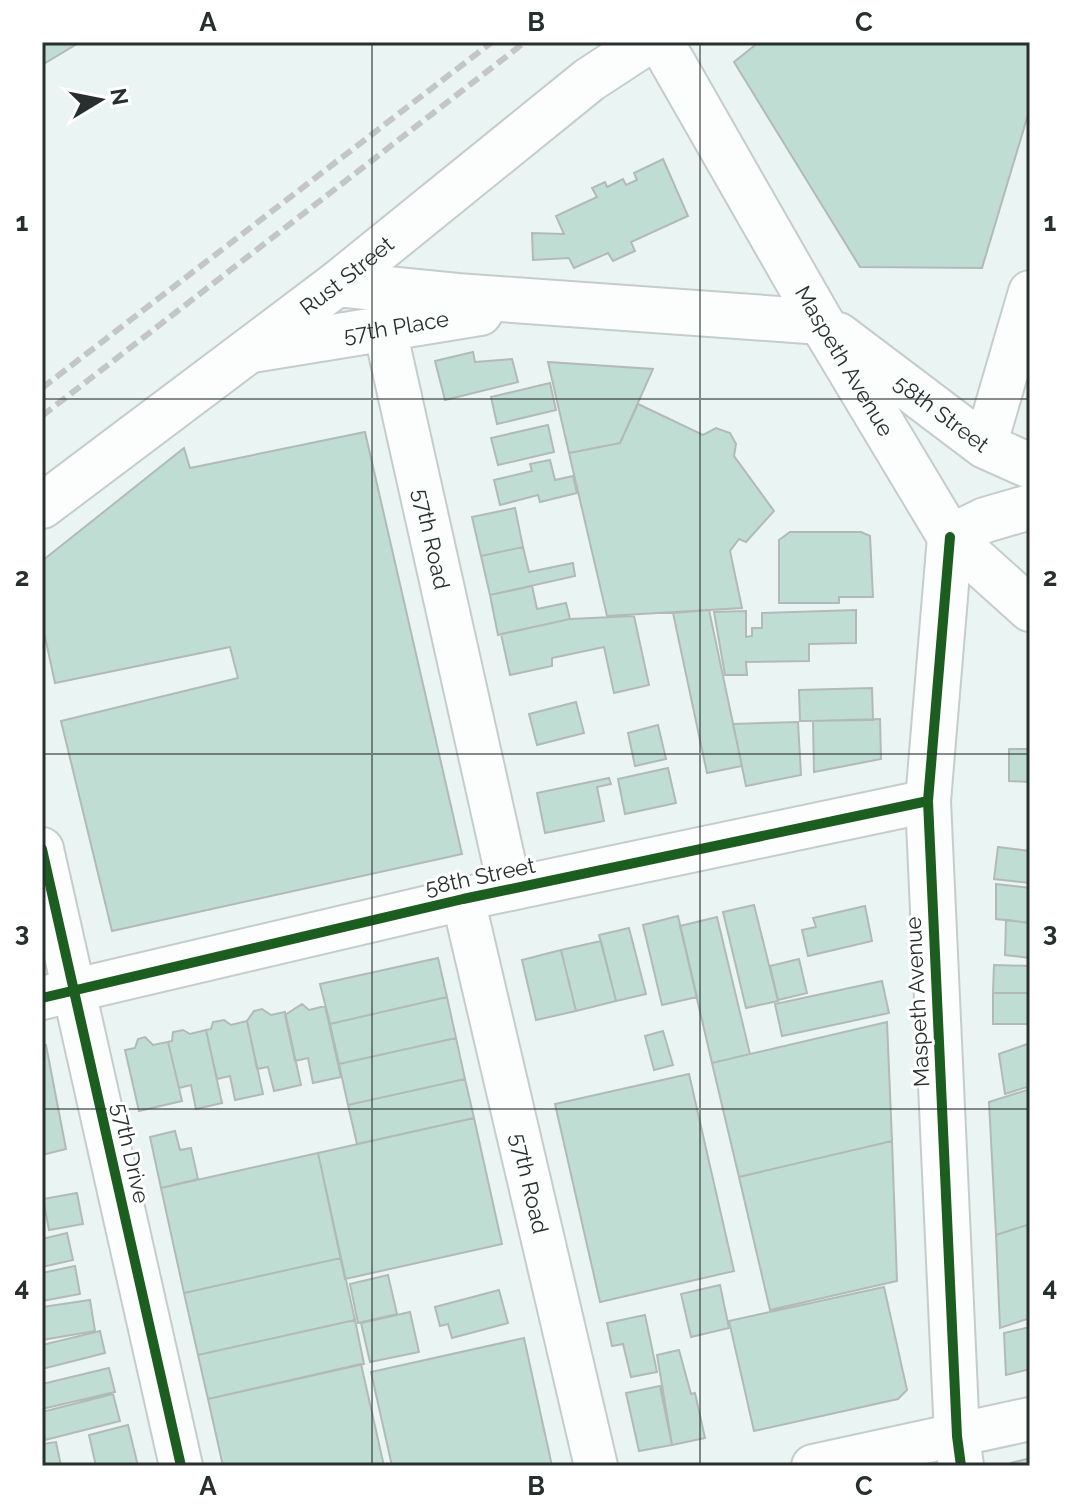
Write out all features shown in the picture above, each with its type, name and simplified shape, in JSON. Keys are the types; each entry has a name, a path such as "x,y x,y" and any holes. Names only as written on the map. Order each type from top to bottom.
{"main road":[{"name":"Rust Street","path":"42,506 337,284 589,80 647,42"},
{"name":"Maspeth Avenue","path":"661,42 821,322 950,537 928,801 959,1451"},
{"name":"57th Place","path":"337,284 542,303 821,322"},
{"name":"57th Place","path":"249,351 542,303"},
{"name":"58th Street","path":"821,322 985,446 1030,466"},
{"path":"1030,507 985,520 950,537 1030,609"}],"street":[{"path":"985,446 1030,292"},
{"name":"57th Road","path":"385,330 510,889"},
{"name":"58th Street","path":"58,994 463,899 928,801"},
{"name":"57th Drive","path":"42,849 58,994 181,1466"},
{"name":"57th Road","path":"463,899 596,1466"},
{"path":"813,1466 959,1451 1030,1419"}],"building":[{"path":"42,42 80,42 42,65"},
{"path":"759,42 1030,42 1030,108 982,268 860,267 734,62"},
{"path":"663,159 688,216 631,242 635,251 613,261 608,253 574,268 569,258 533,260 532,233 564,234 556,216 597,197 592,188 605,182 607,187 623,179 626,185 637,180 634,173"},
{"path":"473,352 475,362 512,359 518,382 445,400 435,361"},
{"path":"548,362 653,369 620,443 569,453"},
{"path":"550,383 556,410 497,424 491,397"},
{"path":"638,404 703,435 716,428 730,433 736,444 734,456 774,511 746,542 739,539 730,551 742,608 607,616 569,453 620,443"},
{"path":"548,425 554,452 498,465 491,438"},
{"path":"365,432 462,854 112,931 61,721 238,678 230,647 55,683 42,623 42,561 184,448 190,468"},
{"path":"550,460 555,480 573,476 577,493 540,502 538,495 500,505 494,480 532,471 530,464"},
{"path":"515,508 523,547 481,556 472,517"},
{"path":"790,532 861,532 870,536 873,597 839,597 839,603 779,603 779,540"},
{"path":"523,547 529,572 573,563 575,576 490,595 481,556"},
{"path":"532,586 537,609 566,603 570,619 498,635 490,595"},
{"path":"709,610 742,766 707,773 673,613"},
{"path":"856,610 856,643 809,644 809,661 746,662 747,675 725,675 714,612 746,611 746,637 752,636 752,628 762,628 762,613"},
{"path":"634,616 649,685 614,693 604,647 552,658 552,666 510,675 501,634 570,619"},
{"path":"872,688 873,720 800,721 799,690"},
{"path":"576,702 584,733 537,745 529,714"},
{"path":"880,719 881,759 814,772 813,721"},
{"path":"798,722 801,775 746,786 733,724"},
{"path":"658,725 666,759 635,766 628,733"},
{"path":"1009,749 1030,749 1030,782 1009,781"},
{"path":"668,768 676,803 625,814 618,779"},
{"path":"609,778 611,784 597,787 604,821 545,833 537,793"},
{"path":"998,847 1030,851 1030,883 994,879"},
{"path":"996,884 1030,888 1030,923 996,919"},
{"path":"754,905 778,1001 746,1008 723,912"},
{"path":"865,906 872,941 808,956 802,930 816,927 813,918"},
{"path":"678,916 697,997 662,1005 643,925"},
{"path":"717,917 750,1054 712,1063 680,926"},
{"path":"1006,920 1030,923 1030,958 1005,955"},
{"path":"629,928 646,994 616,1001 599,935"},
{"path":"601,941 616,1001 576,1011 561,950"},
{"path":"561,950 576,1011 536,1020 522,960"},
{"path":"438,958 447,997 330,1024 320,984"},
{"path":"799,959 807,993 778,1000 770,966"},
{"path":"994,965 1030,966 1030,993 993,993"},
{"path":"882,981 889,1013 782,1036 775,1004"},
{"path":"993,993 1030,993 1030,1024 993,1024"},
{"path":"447,997 456,1038 339,1064 330,1024"},
{"path":"302,1004 309,1010 325,1006 341,1077 313,1083 308,1058 295,1061 285,1015"},
{"path":"262,1009 271,1015 285,1012 301,1085 274,1091 268,1067 257,1069 247,1021 254,1011"},
{"path":"224,1020 231,1025 247,1021 263,1094 235,1100 230,1076 217,1079 206,1030 211,1029 213,1022"},
{"path":"887,1022 892,1141 739,1177 712,1063"},
{"path":"183,1030 190,1034 206,1030 222,1103 196,1109 191,1085 179,1088 168,1042 172,1041 173,1032"},
{"path":"663,1031 673,1065 654,1070 645,1036"},
{"path":"145,1037 153,1045 168,1042 182,1101 139,1111 125,1050 135,1048 138,1039"},
{"path":"456,1038 465,1079 348,1105 339,1064"},
{"path":"1030,1043 1030,1086 1005,1094 999,1054"},
{"path":"46,1045 66,1149 42,1155 42,1046"},
{"path":"689,1074 734,1271 600,1302 555,1104"},
{"path":"465,1079 474,1118 357,1144 348,1105"},
{"path":"1030,1089 1030,1224 996,1235 989,1102"},
{"path":"474,1118 502,1244 345,1279 318,1153"},
{"path":"175,1131 180,1150 191,1148 198,1179 161,1188 150,1137"},
{"path":"892,1141 897,1281 770,1310 739,1177"},
{"path":"318,1153 341,1258 184,1293 161,1188"},
{"path":"77,1193 83,1224 49,1230 43,1199"},
{"path":"1030,1224 1030,1318 1000,1328 996,1235"},
{"path":"67,1233 73,1260 42,1267 42,1239"},
{"path":"341,1258 355,1320 198,1355 184,1293"},
{"path":"75,1266 80,1294 42,1301 42,1273"},
{"path":"388,1275 397,1314 358,1323 350,1284"},
{"path":"720,1285 729,1328 691,1337 681,1294"},
{"path":"884,1287 907,1390 898,1399 754,1431 729,1321"},
{"path":"499,1290 508,1323 452,1338 448,1324 440,1326 435,1307"},
{"path":"90,1300 95,1331 42,1340 42,1307"},
{"path":"410,1312 419,1352 370,1362 361,1323"},
{"path":"645,1315 657,1372 631,1377 623,1344 612,1346 607,1323"},
{"path":"355,1320 364,1364 208,1399 198,1355"},
{"path":"1030,1327 1030,1369 1006,1375 1004,1333"},
{"path":"100,1331 105,1353 42,1369 42,1345"},
{"path":"524,1338 552,1466 392,1466 371,1372"},
{"path":"679,1350 691,1394 695,1393 705,1438 672,1445 657,1355"},
{"path":"361,1364 384,1466 223,1466 208,1399"},
{"path":"109,1368 115,1392 42,1409 42,1384"},
{"path":"660,1386 672,1445 639,1451 626,1393"},
{"path":"113,1394 120,1421 45,1440 42,1412"},
{"path":"128,1425 138,1466 96,1466 89,1435"},
{"path":"56,1442 61,1466 44,1466 42,1444"},
{"path":"1030,1458 1030,1466 1012,1466 1011,1463"}],"railway":[{"path":"42,388 492,42"},
{"path":"42,416 525,42"}],"cycle path":[{"path":"950,537 928,801 957,1436 961,1466"},
{"path":"42,998 463,899 928,801"},
{"path":"42,849 181,1466"}]}
